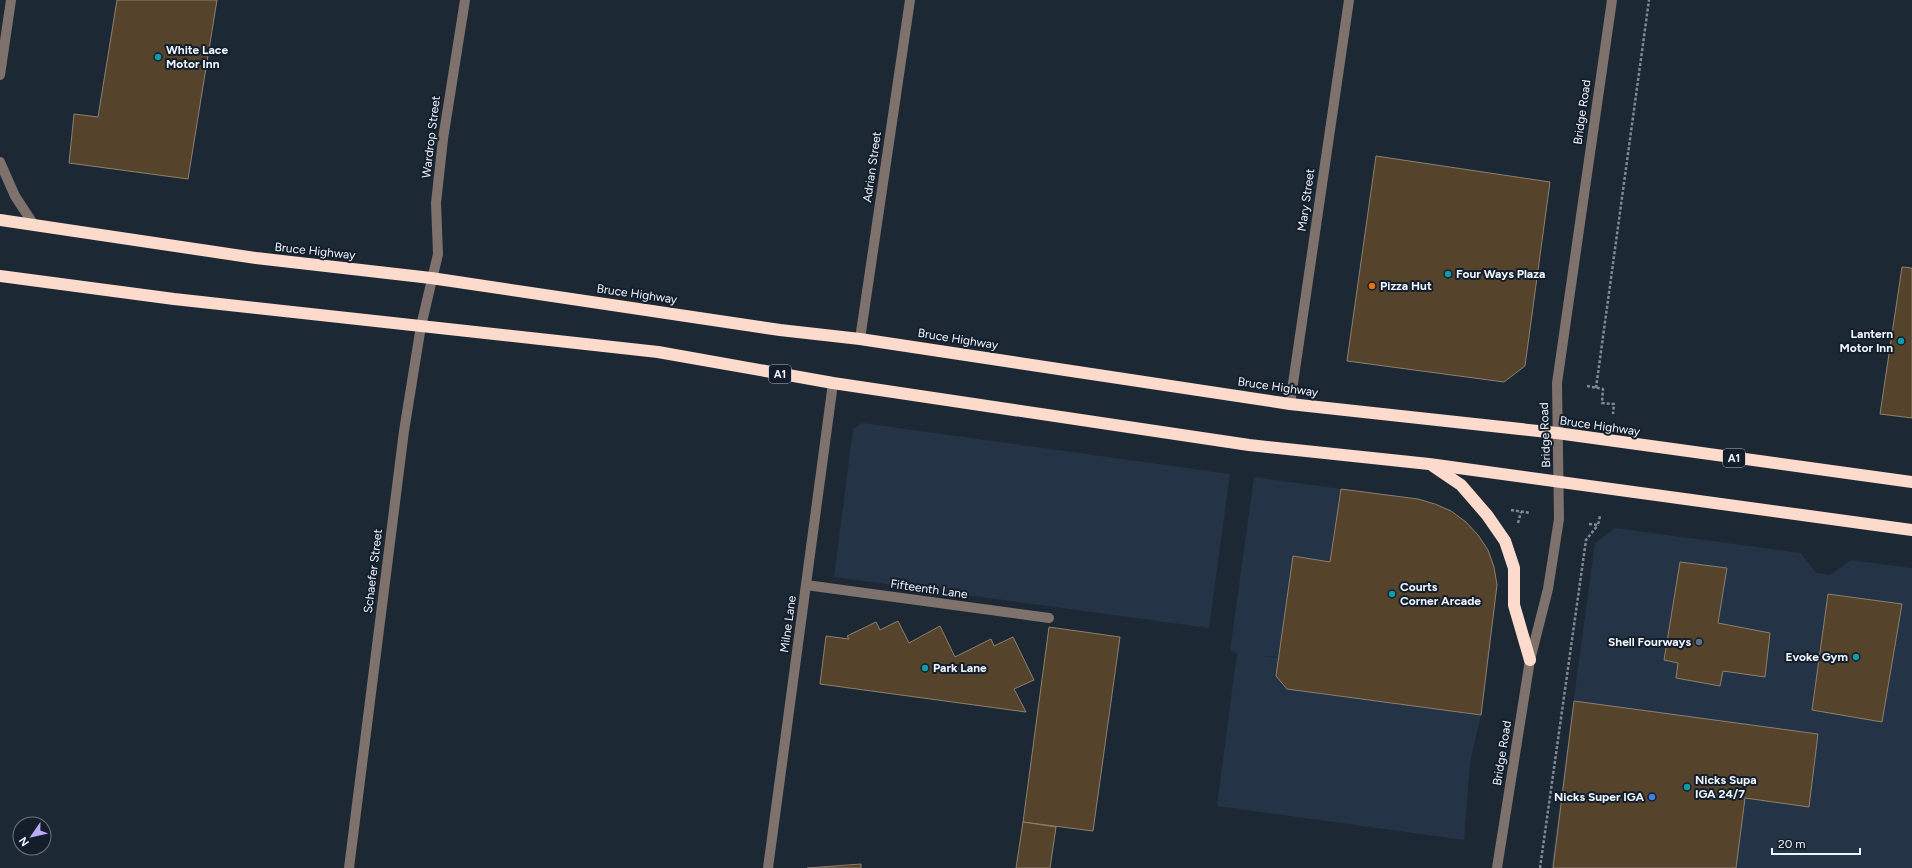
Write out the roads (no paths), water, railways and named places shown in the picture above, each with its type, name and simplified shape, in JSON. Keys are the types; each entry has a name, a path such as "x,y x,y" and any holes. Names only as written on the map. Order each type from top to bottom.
{"highway":[{"name":"Bruce Highway","path":"0,220 256,258 431,278 772,328 860,339 1290,404 1556,433 1912,482"},
{"name":"A1","path":"0,276 174,299 658,352 833,383 1249,445 1429,464 1912,530"},
{"path":"1429,464 1461,485 1487,515 1506,541 1514,568 1514,605 1530,660"}],"street":[{"path":"0,75 11,0"},
{"name":"Wardrop Street","path":"431,278 438,254 436,203 443,139 464,0"},
{"name":"Adrian Street","path":"860,339 910,0"},
{"name":"Mary Street","path":"1290,404 1349,0"},
{"name":"Bridge Road","path":"1497,868 1530,660 1548,589 1560,519 1556,433 1557,382 1612,0"},
{"path":"0,162 15,196 34,225"},
{"name":"Schaefer Street","path":"349,868 404,431 421,326 431,278"},
{"name":"Milne Lane","path":"768,868 833,383"},
{"name":"Fifteenth Lane","path":"806,585 1050,618"}],"place":[{"name":"White Lace Motor Inn","path":"158,57"},
{"name":"Four Ways Plaza","path":"1448,274"},
{"name":"Pizza Hut","path":"1372,286"},
{"name":"Lantern Motor Inn","path":"1901,341"},
{"name":"Courts Corner Arcade","path":"1392,594"},
{"name":"Shell Fourways","path":"1699,642"},
{"name":"Evoke Gym","path":"1856,657"},
{"name":"Park Lane","path":"925,668"},
{"name":"Nicks Supa IGA 24/7","path":"1687,787"},
{"name":"Nicks Super IGA","path":"1652,797"}]}
